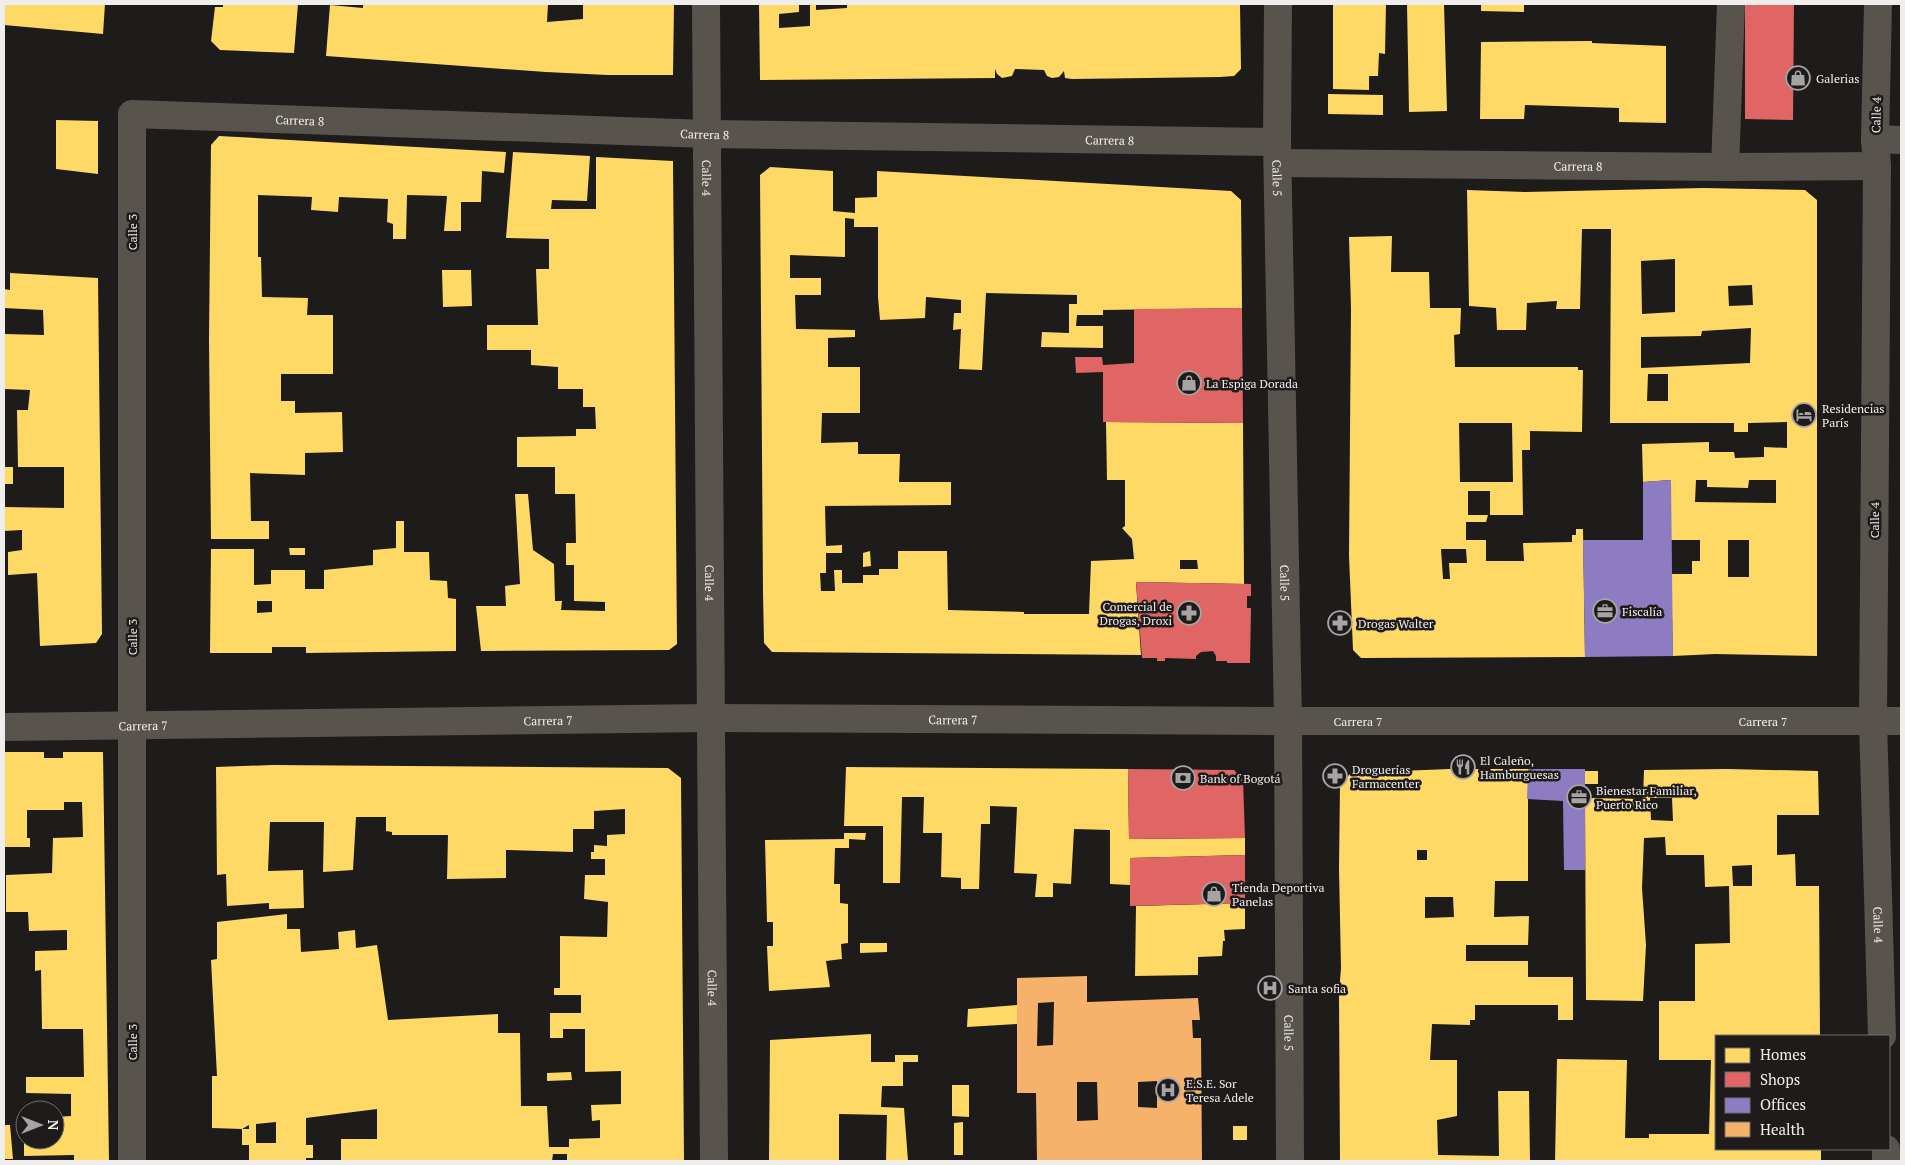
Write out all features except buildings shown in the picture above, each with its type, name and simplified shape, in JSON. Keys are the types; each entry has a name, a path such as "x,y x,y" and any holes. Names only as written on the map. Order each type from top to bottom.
{"street":[{"name":"Calle 4","path":"706,4 714,1161"},
{"name":"Calle 5","path":"1278,4 1278,153 1288,721 1290,1161"},
{"path":"1725,167 1731,4"},
{"name":"Calle 4","path":"1878,4 1888,139 1877,166 1873,721 1882,1035"},
{"name":"Carrera 8","path":"132,114 1725,167 1877,166"},
{"name":"Calle 3","path":"132,114 132,1161"},
{"name":"Carrera 7","path":"4,727 710,718 1288,721 1901,721"}],"place":[{"name":"Galerias","path":"1798,78"},
{"name":"La Espiga Dorada","path":"1189,383"},
{"name":"Residencias París","path":"1804,415"},
{"name":"Fiscalía","path":"1605,611"},
{"name":"Comercial de Drogas, Droxi","path":"1189,613"},
{"name":"Drogas Walter","path":"1340,623"},
{"name":"El Caleño, Hamburguesas","path":"1463,767"},
{"name":"Droguerías Farmacenter","path":"1335,776"},
{"name":"Bank of Bogotá","path":"1183,778"},
{"name":"Bienestar Familiar, Puerto Rico","path":"1579,797"},
{"name":"Tienda Deportiva Panelas","path":"1214,894"},
{"name":"Santa sofia","path":"1270,988"},
{"name":"E.S.E. Sor Teresa Adele","path":"1168,1090"}]}
